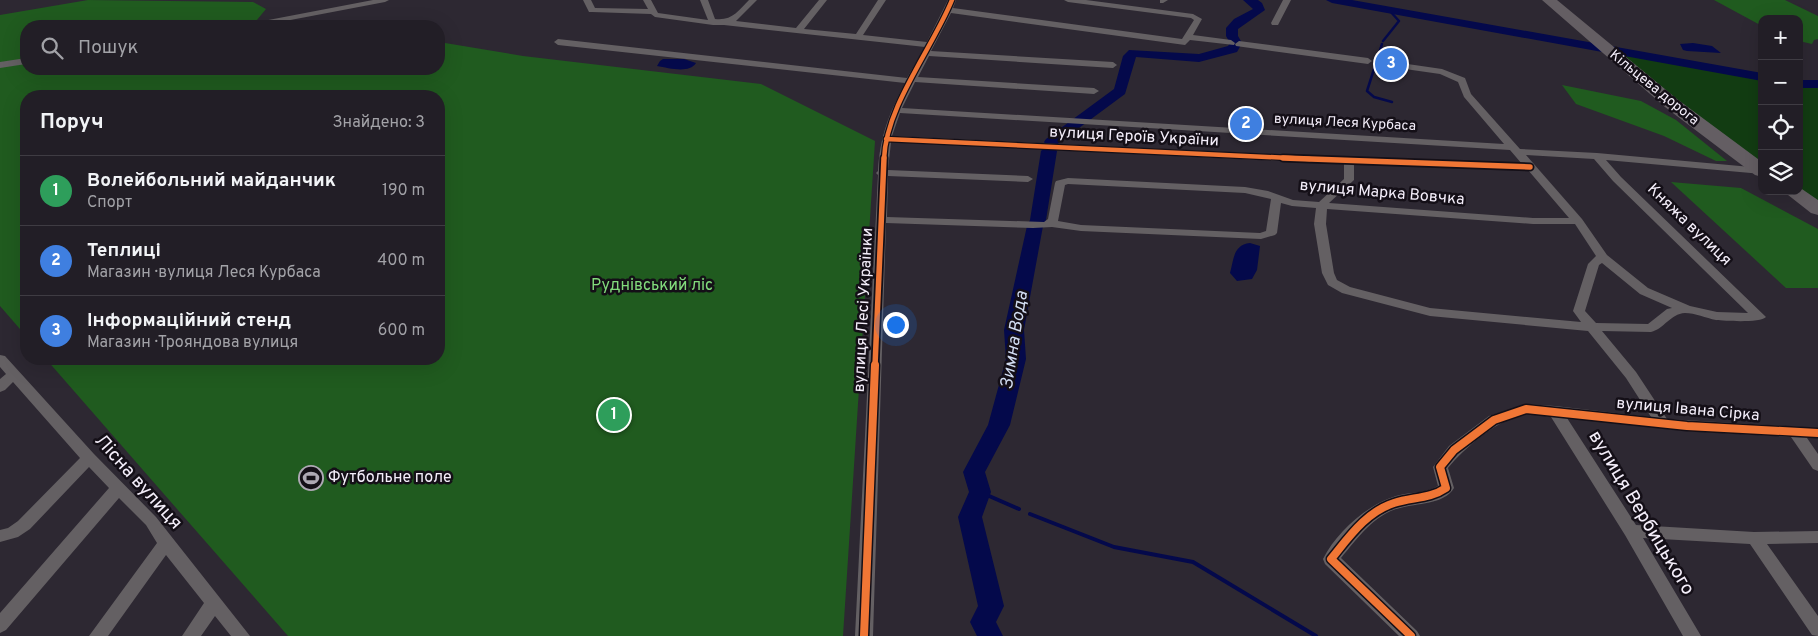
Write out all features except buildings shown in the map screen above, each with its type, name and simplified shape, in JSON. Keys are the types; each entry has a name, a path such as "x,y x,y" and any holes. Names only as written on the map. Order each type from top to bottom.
{"highway":[{"name":"Кільцева дорога","path":"1549,0 1671,103 1758,168"},
{"path":"1798,195 1818,209"}],"street":[{"path":"280,20 385,0"},
{"path":"587,0 592,10 653,12"},
{"path":"647,0 655,15 858,37 928,49 1113,66"},
{"path":"704,0 716,22"},
{"path":"716,22 735,19 752,0"},
{"path":"799,30 823,0"},
{"path":"858,37 882,0"},
{"path":"950,5 1185,42 1198,19 1193,16 1068,0"},
{"path":"1275,23 1287,0"},
{"name":"вулиця Лесі Українки","path":"864,636 882,220 882,173 886,139 896,110 950,5"},
{"path":"1189,37 1368,62"},
{"path":"558,42 911,80 1094,91"},
{"path":"0,65 20,61"},
{"path":"1380,63 1442,72 1462,80 1467,94 1578,221 1602,257 1644,291 1686,309"},
{"name":"вулиця Леся Курбаса","path":"896,110 1515,150 1758,171"},
{"name":"вулиця Героїв України","path":"886,139 1349,161 1530,167"},
{"name":"Княжа вулиця","path":"1597,156 1617,179 1760,317 1717,316 1686,309"},
{"path":"1349,161 1349,180 1326,199 1322,205 1320,224 1328,273 1332,282 1340,288 1430,312 1594,327 1652,328 1671,312 1686,309"},
{"path":"882,173 1028,179"},
{"name":"вулиця Марка Вовчка","path":"1050,223 1053,220 1060,183 1068,181 1245,190 1264,193 1292,203 1534,220 1578,221"},
{"path":"882,220 1035,225 1050,223 1081,228 1261,236 1271,233 1277,198"},
{"path":"1602,257 1594,264 1579,311 1594,327 1631,375 1662,423"},
{"name":"Лісна вулиця","path":"0,359 89,458 151,521 166,543 241,636"},
{"path":"0,387 14,374"},
{"name":"вулиця Івана Сірка","path":"1411,636 1331,559 1372,513 1394,503 1436,496 1446,488 1440,467 1454,450 1494,420 1526,409 1555,410 1662,423 1818,433"},
{"name":"вулиця Вербицького","path":"1555,410 1631,531 1692,636"},
{"path":"1796,433 1818,465"},
{"path":"0,536 12,533 24,525 89,458"},
{"path":"0,625 119,487"},
{"path":"1631,531 1754,538 1818,537"},
{"path":"1754,538 1818,630"},
{"path":"98,636 166,543"},
{"path":"191,636 214,603"}],"green space":[{"name":"Руднівський ліс","path":"88,0 253,2 266,9 257,20 20,20 20,75 445,75 445,43 523,56 761,84 875,141 843,636 288,636 51,365 445,365 445,90 20,90 20,329 0,306 0,15"},
{"path":"1714,0 1785,0 1818,16 1818,39 1814,40 1812,44 1803,42 1803,15 1758,15 1758,24"},
{"path":"1619,53 1758,77 1758,160 1694,115"},
{"path":"1562,85 1641,101 1676,120 1727,161 1716,161 1664,136 1576,104"},
{"path":"1803,85 1818,86 1818,202 1803,192"},
{"path":"1671,182 1741,188 1818,229 1818,288 1786,288"}],"shaded area":[{"path":"1693,43 1712,46 1721,53 1687,51 1683,50 1680,44"},
{"path":"663,59 684,59 696,63 684,69 657,66"},
{"path":"1250,243 1260,246 1257,270 1252,279 1237,281 1230,273 1235,254 1244,244"}],"waterway":[{"name":"Зимна Вода","path":"1100,106 1120,91 1129,56 1134,53 1199,58 1233,49 1236,43 1232,36 1232,28 1238,22 1259,10 1258,5 1249,0"},
{"path":"1332,0 1758,76"},
{"path":"1383,41 1399,21 1389,10"},
{"path":"1382,44 1367,91 1374,97 1392,102"},
{"path":"1803,84 1818,84"},
{"name":"Зимна Вода","path":"1051,142 1097,108"},
{"name":"Зимна Вода","path":"990,636 983,622 991,606 970,517 980,492 974,472 999,425 1016,359 1014,330 1035,226 1038,220 1049,151"},
{"path":"980,492 1019,509"},
{"path":"1030,514 1114,547 1193,562 1316,636"}],"cycle path":[{"path":"864,636 884,147 896,110 952,0"},
{"path":"886,139 1349,161 1530,167"},
{"path":"1411,636 1331,559 1359,526 1375,512 1394,503 1433,495 1446,488 1440,467 1454,450 1494,420 1526,409 1687,426 1818,433"}],"place":[{"name":"Інформаційний стенд","path":"1391,64"},
{"name":"Теплиці","path":"1246,124"},
{"name":"Волейбольний майданчик","path":"614,415"},
{"name":"Футбольне поле","path":"311,478"}]}
